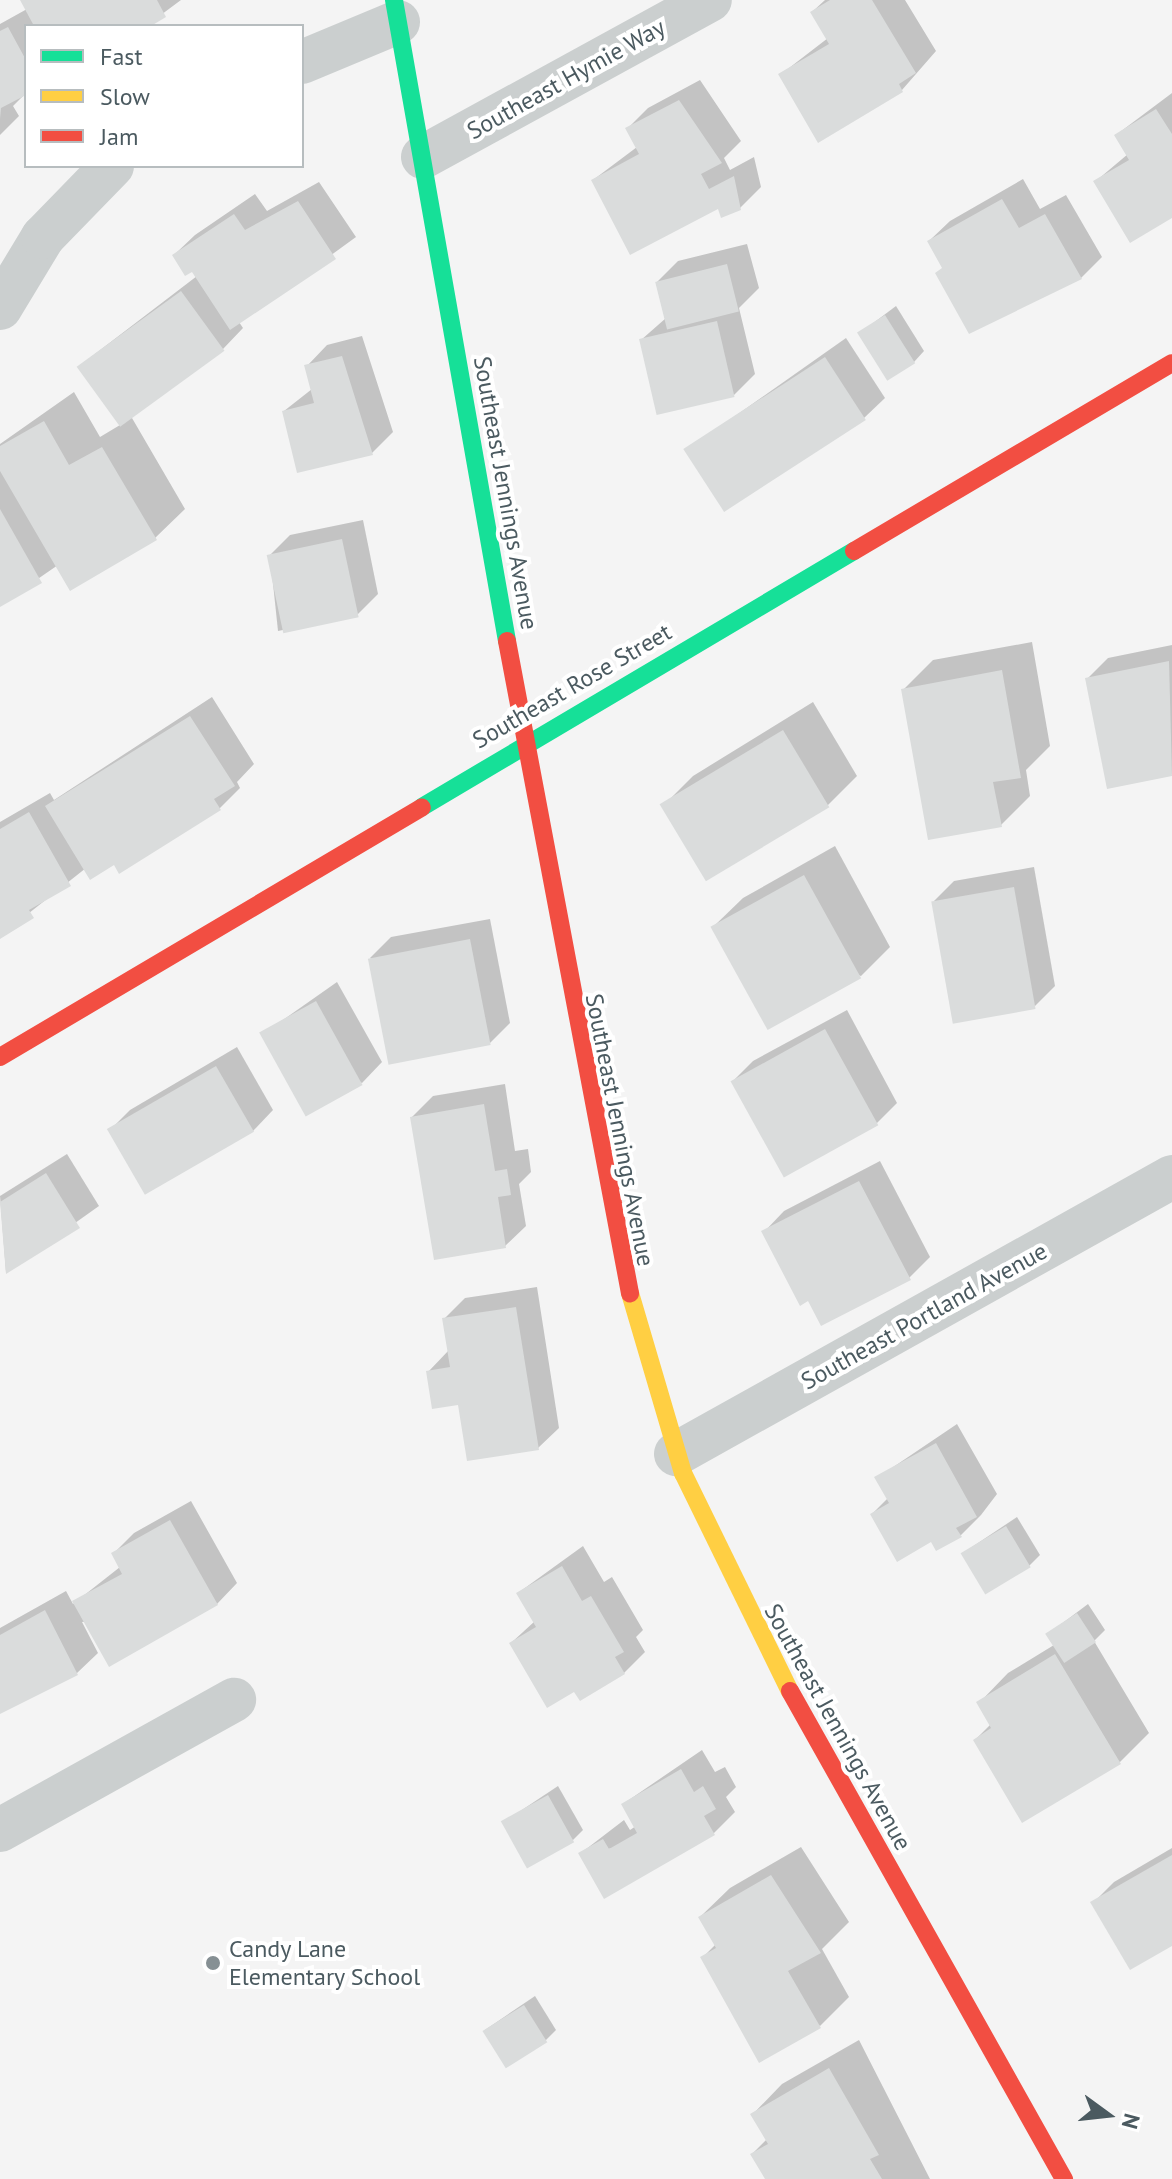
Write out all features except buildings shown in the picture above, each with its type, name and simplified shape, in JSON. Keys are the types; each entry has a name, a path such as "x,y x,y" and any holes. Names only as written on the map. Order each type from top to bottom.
{"main road":[{"name":"Southeast Jennings Avenue","path":"396,11 609,1203 644,1360 676,1454 781,1680 1064,2179"},
{"name":"Southeast Rose Street","path":"0,1057 525,741 1172,363"}],"street":[{"name":"Southeast Hymie Way","path":"423,157 710,0"},
{"path":"304,61 396,11"},
{"path":"0,308 43,237 110,168"},
{"name":"Southeast Portland Avenue","path":"676,1454 1172,1177"},
{"path":"0,1830 234,1700"}],"traffic: fast":[{"path":"394,0 507,641"},
{"path":"422,807 854,551"}],"traffic: slow":[{"path":"630,1293 683,1473 790,1691"}],"traffic: jam":[{"path":"854,551 1172,363"},
{"path":"507,641 630,1293"},
{"path":"0,1057 422,807"},
{"path":"790,1691 1064,2179"}],"place":[{"name":"Candy Lane Elementary School","path":"213,1963"}]}
